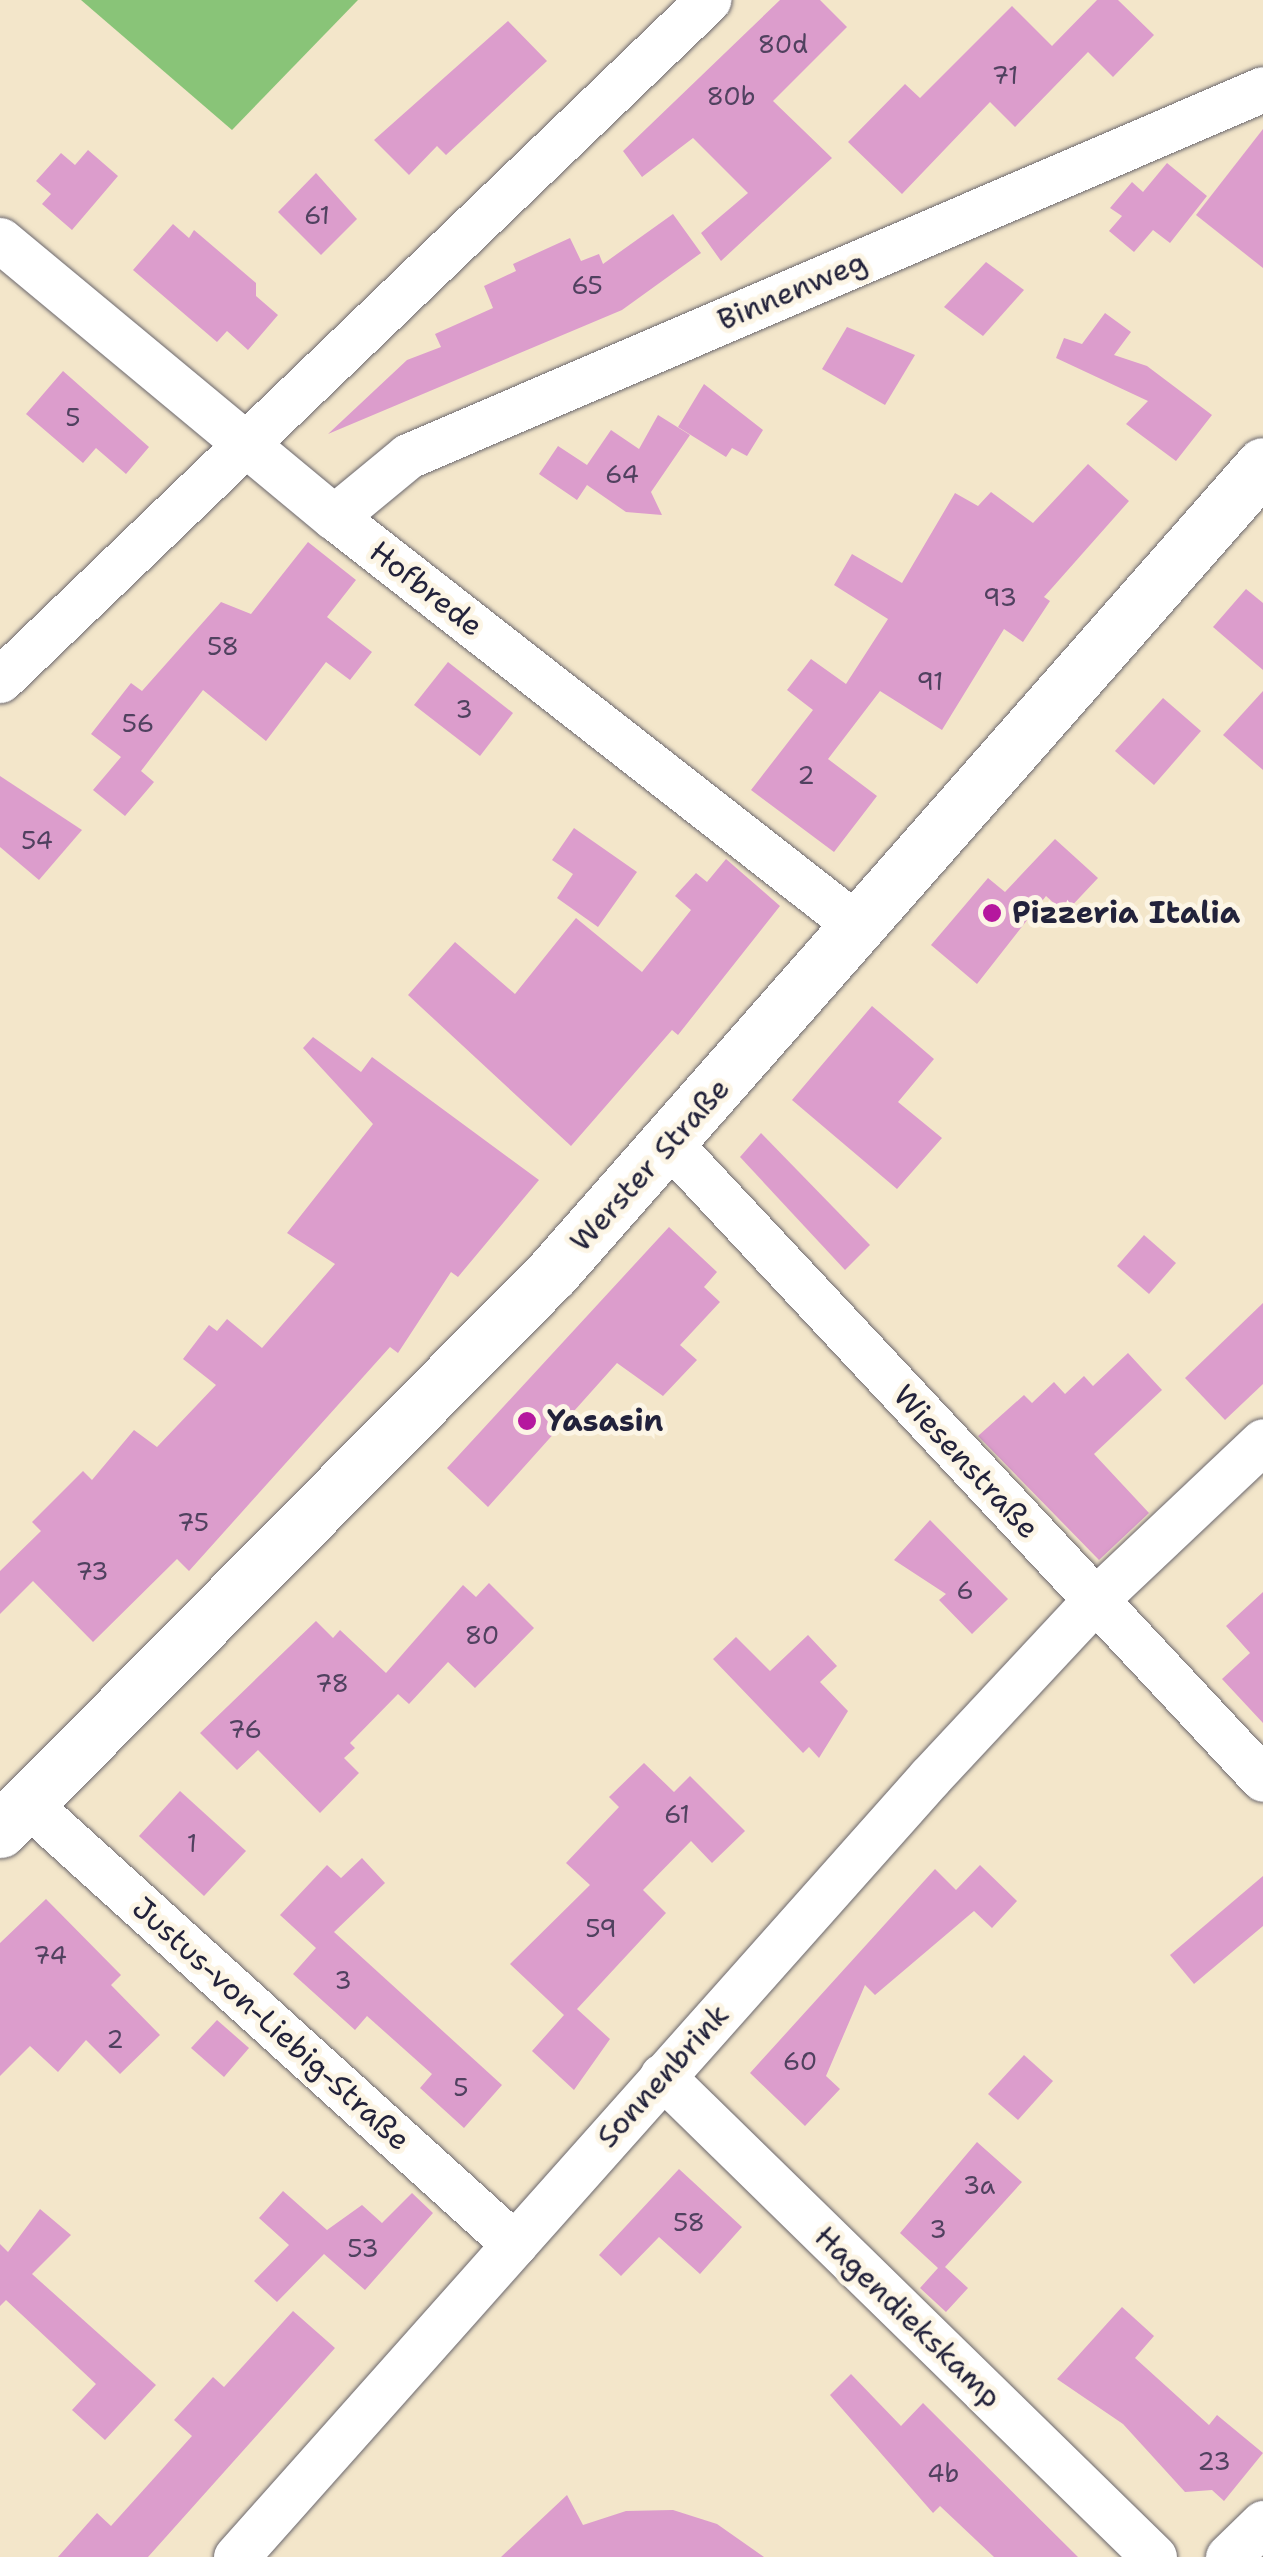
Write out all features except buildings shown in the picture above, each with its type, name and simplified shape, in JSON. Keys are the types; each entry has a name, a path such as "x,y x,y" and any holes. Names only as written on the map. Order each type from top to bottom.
{"main road":[{"name":"Werster Straße","path":"14,1817 670,1145 1263,465"}],"street":[{"path":"0,680 250,448 708,0"},
{"name":"Binnenweg","path":"334,517 408,456 1263,89"},
{"name":"Hofbrede","path":"0,240 334,517 860,928"},
{"name":"Wiesenstraße","path":"670,1145 1263,1779"},
{"name":"Sonnenbrink","path":"236,2557 662,2076 1094,1600 1263,1440"},
{"name":"Justus-von-Liebig-Straße","path":"14,1817 514,2244"},
{"name":"Hagendiekskamp","path":"662,2076 1154,2557"},
{"path":"1228,2557 1263,2523"}],"green space":[{"path":"81,0 358,0 232,130"}],"place":[{"name":"Pizzeria Italia","path":"992,913"},
{"name":"Yasasin","path":"527,1421"}]}
